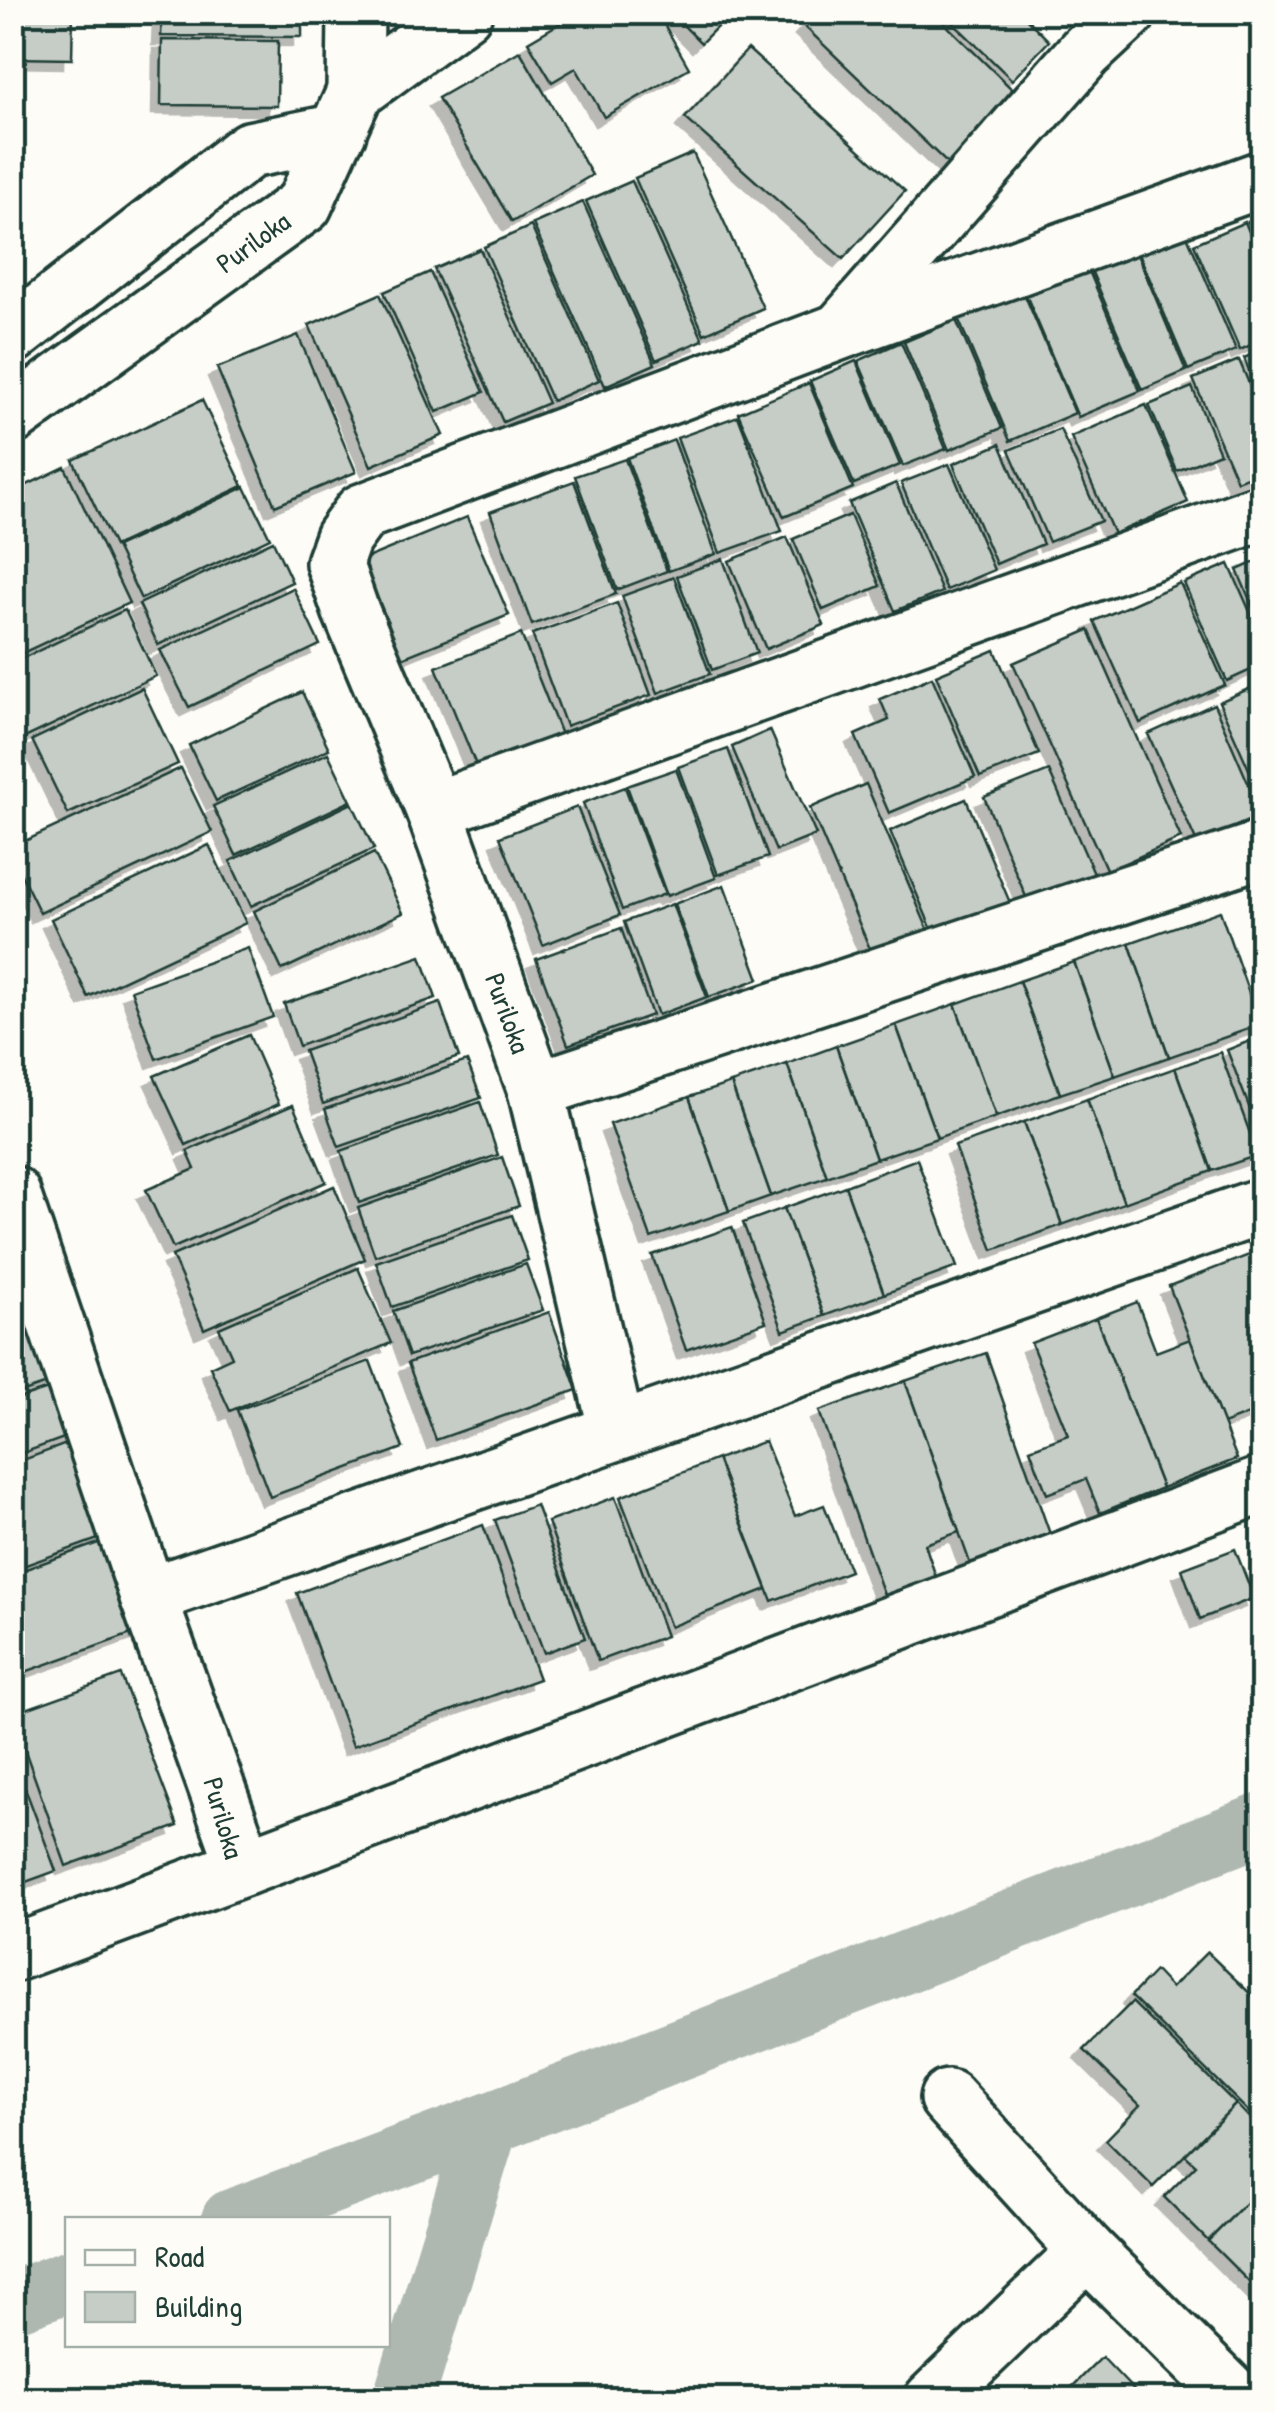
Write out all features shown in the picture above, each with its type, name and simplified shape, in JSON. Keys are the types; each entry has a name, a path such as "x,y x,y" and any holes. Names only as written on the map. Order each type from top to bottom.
{"street":[{"path":"346,112 356,12"},
{"path":"12,335 249,150 346,112 464,12"},
{"path":"841,331 1084,52 1128,12"},
{"name":"Puriloka","path":"12,416 304,205 346,112"},
{"name":"Puriloka","path":"617,1431 536,1090 434,810 350,609 334,563 343,538 362,512 841,331 1262,178"},
{"path":"434,810 1262,512"},
{"path":"536,1090 1262,849"},
{"name":"Puriloka","path":"12,1194 148,1596 245,1867 12,1954"},
{"path":"148,1596 1262,1206"},
{"path":"245,1867 1262,1485"},
{"path":"948,2098 1086,2251 1238,2400"},
{"path":"932,2400 1086,2251"}],"building":[{"path":"12,12 73,12 72,59 12,58"},
{"path":"162,12 302,12 302,37 161,36"},
{"path":"579,12 657,12 689,68 604,117 576,68 552,82 528,42"},
{"path":"670,12 732,12 701,43"},
{"path":"817,12 933,12 1018,95 949,165 804,26"},
{"path":"942,12 1020,12 1049,41 1012,80"},
{"path":"162,40 278,41 277,106 161,105"},
{"path":"748,49 905,191 843,259 685,118"},
{"path":"520,51 592,175 512,222 438,98"},
{"path":"693,153 763,308 704,334 635,178"},
{"path":"632,181 703,340 656,360 586,201"},
{"path":"583,202 655,364 605,386 533,224"},
{"path":"1262,216 1262,256 1248,222"},
{"path":"1245,222 1262,264 1262,340 1240,350 1194,244"},
{"path":"1182,224 1236,350 1188,370 1135,244"},
{"path":"531,226 599,380 552,401 484,247"},
{"path":"1133,244 1186,371 1142,390 1088,263"},
{"path":"480,249 548,403 503,422 434,269"},
{"path":"1086,264 1140,391 1078,417 1024,290"},
{"path":"430,272 484,392 437,412 384,292"},
{"path":"1023,291 1075,413 1010,441 958,318"},
{"path":"380,294 443,435 371,466 309,325"},
{"path":"956,320 1002,428 949,450 904,342"},
{"path":"298,335 356,472 275,506 217,368"},
{"path":"901,342 946,449 903,466 858,361"},
{"path":"1262,350 1262,402 1244,358"},
{"path":"1239,360 1262,414 1262,471 1237,481 1193,379"},
{"path":"856,361 900,465 854,484 810,381"},
{"path":"809,383 853,488 784,517 738,413"},
{"path":"1192,387 1220,453 1177,471 1149,405"},
{"path":"202,400 243,486 114,546 73,460"},
{"path":"1146,405 1188,502 1114,534 1071,437"},
{"path":"738,416 782,531 720,553 677,438"},
{"path":"1060,429 1101,521 1049,542 1009,450"},
{"path":"674,440 716,554 669,571 627,458"},
{"path":"1000,444 1043,544 996,564 953,464"},
{"path":"625,459 667,571 617,590 575,476"},
{"path":"949,464 994,570 946,590 901,483"},
{"path":"65,467 129,603 12,658 12,492"},
{"path":"574,481 616,594 532,625 490,512"},
{"path":"896,483 942,592 895,611 849,503"},
{"path":"245,487 270,538 141,599 116,547"},
{"path":"850,515 880,586 823,610 793,539"},
{"path":"467,517 509,615 402,658 362,560"},
{"path":"787,537 824,625 766,649 729,561"},
{"path":"273,541 292,582 158,645 139,604"},
{"path":"723,559 757,653 712,670 677,576"},
{"path":"1262,559 1262,628 1237,570"},
{"path":"1229,564 1262,639 1262,665 1227,681 1184,583"},
{"path":"674,577 710,674 658,693 622,596"},
{"path":"1180,583 1225,685 1140,723 1094,621"},
{"path":"293,588 320,645 189,707 160,650"},
{"path":"617,603 651,695 566,726 532,634"},
{"path":"125,610 156,676 12,744 12,663"},
{"path":"1089,630 1181,838 1107,871 1013,663"},
{"path":"521,634 562,737 478,770 436,667"},
{"path":"995,650 1039,754 980,777 936,675"},
{"path":"932,677 975,777 889,813 855,735 889,720 880,699"},
{"path":"1262,683 1262,783 1256,785 1219,702"},
{"path":"142,688 178,764 68,814 32,740"},
{"path":"302,692 329,749 216,801 189,745"},
{"path":"1214,704 1262,815 1197,843 1148,734"},
{"path":"770,730 816,835 776,851 732,747"},
{"path":"728,749 768,857 718,875 678,767"},
{"path":"328,753 351,801 236,855 213,806"},
{"path":"181,768 212,832 40,913 12,856 12,847"},
{"path":"676,769 716,878 667,896 627,786"},
{"path":"1049,771 1098,883 1032,911 984,797"},
{"path":"866,784 929,932 873,956 810,808"},
{"path":"625,787 665,894 622,910 583,803"},
{"path":"966,799 1014,912 938,944 890,831"},
{"path":"352,803 374,849 251,906 230,861"},
{"path":"577,807 620,915 543,945 500,837"},
{"path":"209,845 246,923 88,997 51,919"},
{"path":"374,853 403,913 282,970 254,911"},
{"path":"724,885 759,979 709,997 674,904"},
{"path":"672,904 707,997 658,1015 624,922"},
{"path":"1220,911 1260,1025 1169,1057 1129,943"},
{"path":"621,928 652,1015 568,1045 536,959"},
{"path":"1129,943 1169,1057 1115,1076 1074,962"},
{"path":"248,948 273,1017 156,1059 131,990"},
{"path":"421,956 436,998 299,1046 284,1004"},
{"path":"1074,962 1115,1076 1060,1094 1019,981"},
{"path":"1019,981 1060,1094 996,1117 955,1004"},
{"path":"440,1003 459,1057 323,1104 304,1051"},
{"path":"955,1004 996,1117 937,1138 896,1025"},
{"path":"896,1025 937,1138 876,1159 836,1046"},
{"path":"249,1035 279,1104 186,1145 154,1076"},
{"path":"1262,1036 1262,1140 1227,1050"},
{"path":"836,1046 876,1159 827,1177 787,1064"},
{"path":"1220,1052 1258,1155 1212,1171 1175,1068"},
{"path":"467,1061 481,1098 339,1147 325,1109"},
{"path":"787,1064 827,1177 771,1196 731,1083"},
{"path":"1175,1068 1212,1171 1124,1203 1087,1099"},
{"path":"731,1083 771,1196 729,1211 689,1097"},
{"path":"689,1097 729,1211 651,1238 610,1124"},
{"path":"1087,1099 1124,1203 1062,1225 1024,1122"},
{"path":"480,1102 498,1155 359,1203 341,1151"},
{"path":"293,1105 326,1182 173,1248 146,1190 195,1169 187,1151"},
{"path":"1024,1122 1062,1225 993,1250 955,1146"},
{"path":"502,1157 519,1206 375,1256 358,1208"},
{"path":"917,1159 957,1267 884,1294 845,1186"},
{"path":"334,1186 365,1259 204,1329 172,1256"},
{"path":"845,1186 884,1294 824,1316 784,1208"},
{"path":"784,1208 824,1316 783,1331 743,1223"},
{"path":"512,1215 528,1260 392,1307 376,1262"},
{"path":"732,1227 766,1322 686,1350 652,1255"},
{"path":"1262,1250 1262,1409 1223,1424 1169,1286"},
{"path":"526,1264 543,1310 409,1356 393,1311"},
{"path":"358,1268 391,1343 230,1411 210,1367 232,1357 219,1328"},
{"path":"26,1290 59,1380 12,1396 12,1295"},
{"path":"1137,1302 1156,1352 1190,1339 1237,1459 1162,1488 1096,1318"},
{"path":"549,1312 577,1390 436,1440 408,1363"},
{"path":"1096,1318 1162,1488 1100,1513 1086,1479 1047,1494 1030,1449 1068,1435 1031,1343"},
{"path":"986,1353 1050,1534 970,1563 905,1381"},
{"path":"370,1361 403,1448 270,1497 237,1410"},
{"path":"905,1381 959,1532 925,1544 936,1577 884,1595 819,1411"},
{"path":"57,1386 75,1434 12,1457 12,1401"},
{"path":"77,1440 112,1534 12,1570 12,1464"},
{"path":"765,1441 795,1516 824,1505 850,1571 772,1601 717,1459"},
{"path":"717,1459 767,1589 670,1627 620,1497"},
{"path":"615,1497 666,1636 598,1661 548,1522"},
{"path":"536,1505 585,1638 544,1653 495,1520"},
{"path":"483,1525 539,1679 353,1746 297,1593"},
{"path":"115,1537 148,1628 17,1675 12,1662 12,1574"},
{"path":"1235,1549 1254,1598 1200,1619 1182,1569"},
{"path":"121,1675 178,1826 66,1866 12,1714"},
{"path":"12,1753 56,1871 12,1887"},
{"path":"1207,1952 1260,2003 1262,2000 1262,2115 1257,2120 1131,1996 1155,1971 1171,1988"},
{"path":"1132,2002 1236,2104 1153,2187 1106,2140 1140,2105 1084,2050"},
{"path":"1236,2104 1262,2131 1262,2187 1208,2241 1164,2197 1196,2165 1185,2155"},
{"path":"1262,2187 1262,2288 1259,2292 1208,2241"},
{"path":"1102,2357 1143,2400 1059,2400"}],"waterway":[{"path":"240,2217 1262,1824"},
{"path":"403,2400 488,2124"},
{"path":"12,2302 65,2282"}]}
